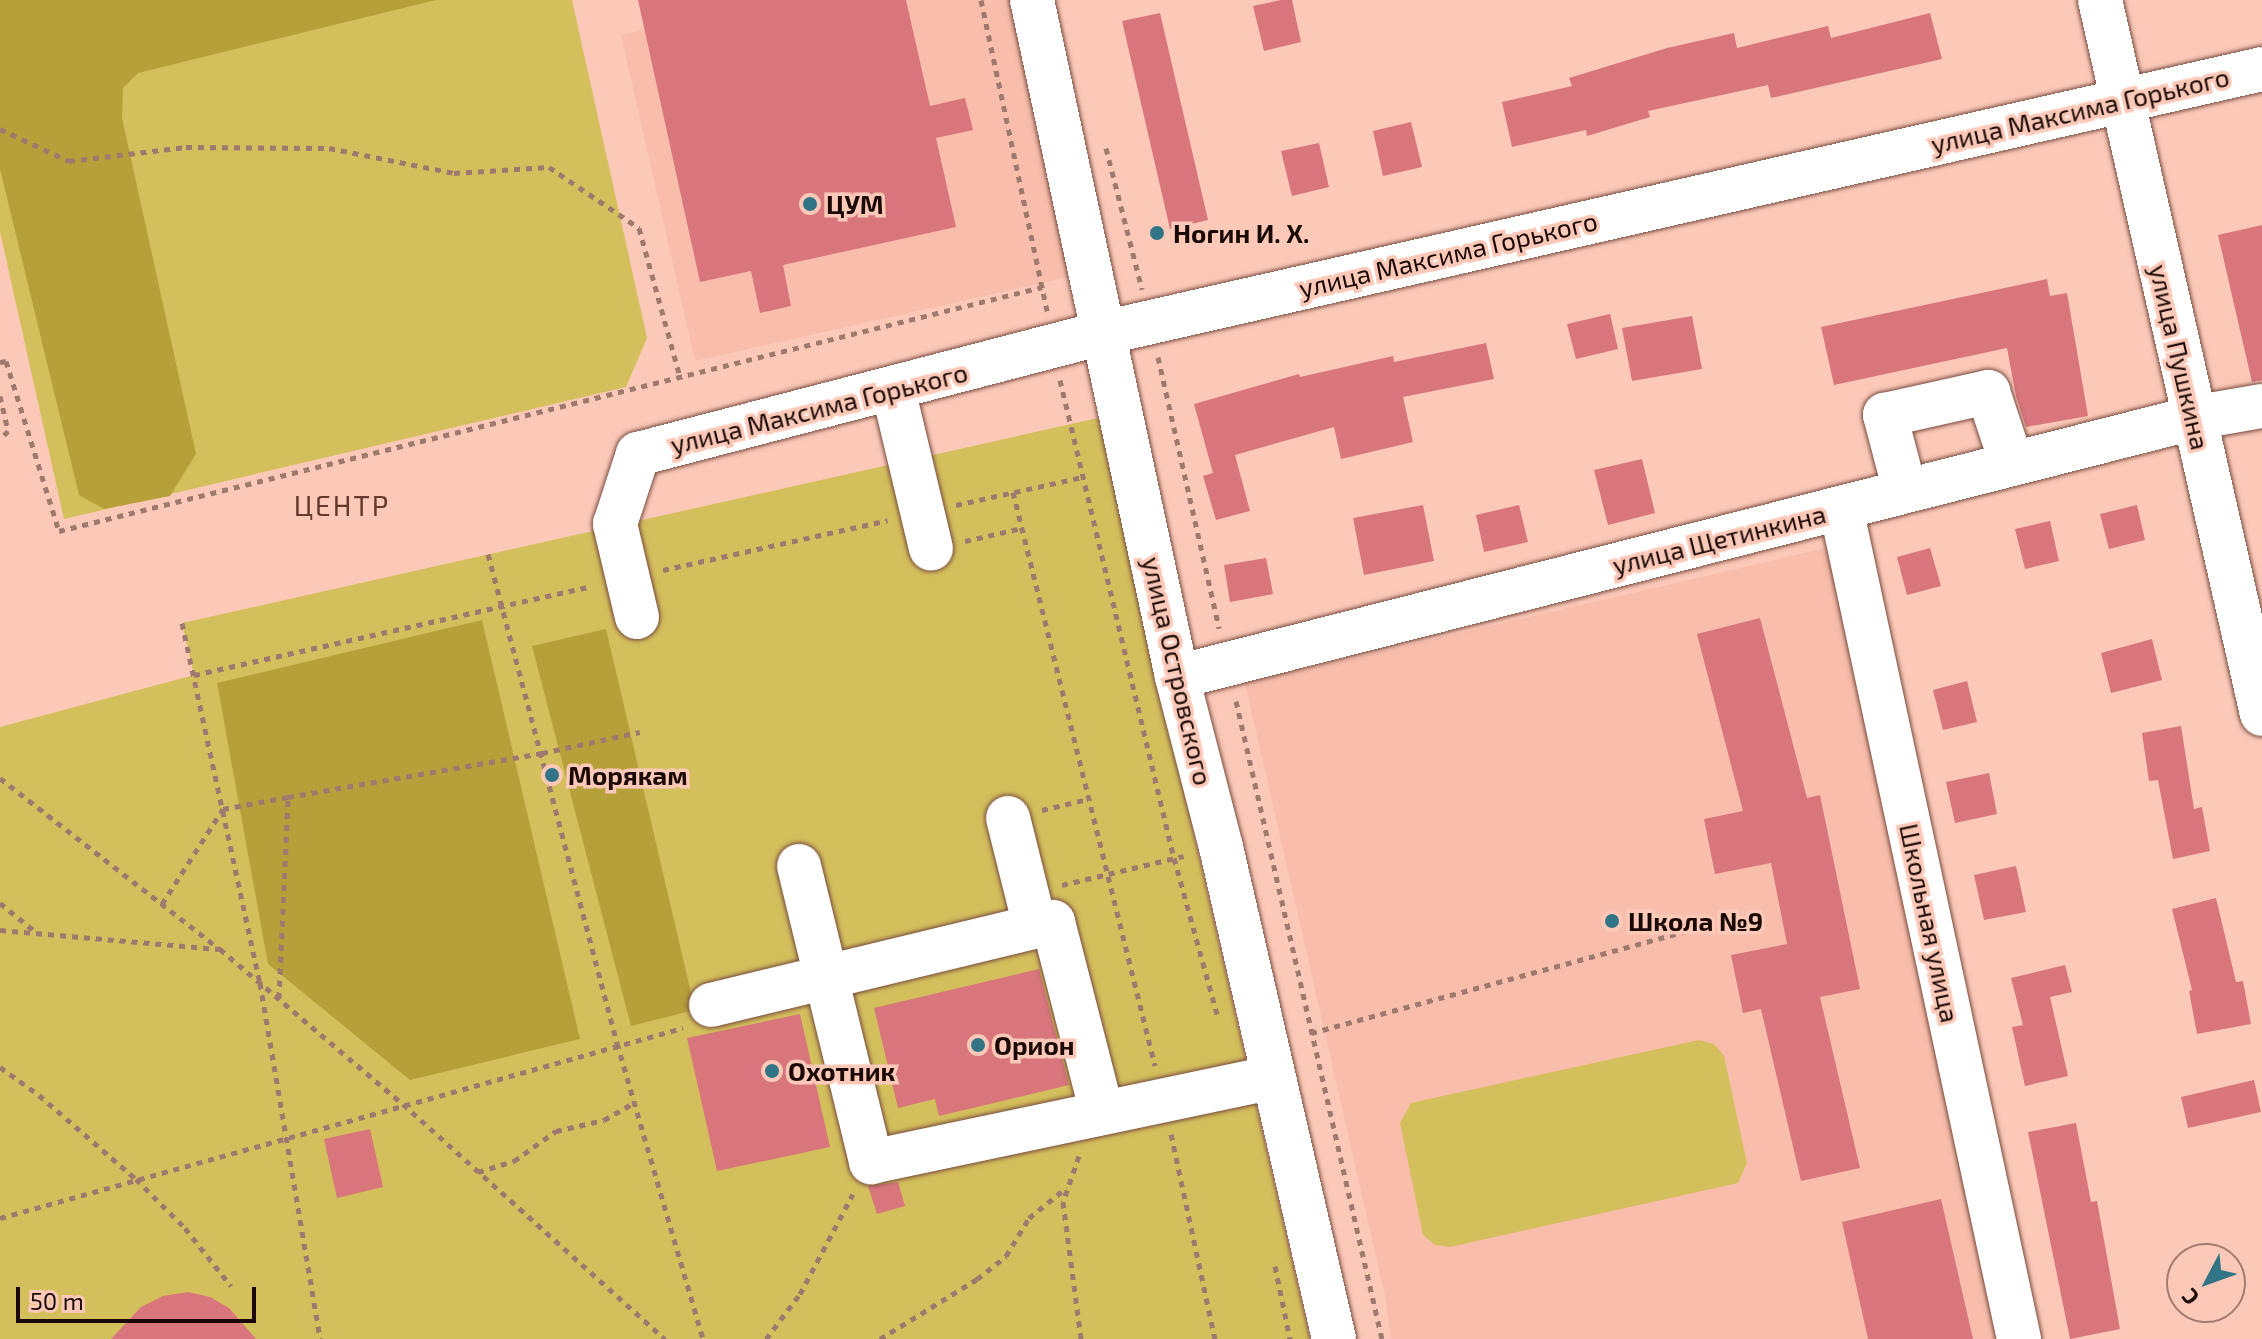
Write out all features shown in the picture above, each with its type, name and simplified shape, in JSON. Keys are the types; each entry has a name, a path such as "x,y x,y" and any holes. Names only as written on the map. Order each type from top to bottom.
{"street":[{"name":"улица Островского","path":"1032,0 1177,677 1221,847 1334,1339"},
{"name":"улица Пушкина","path":"2100,0 2262,714"},
{"name":"улица Максима Горького","path":"637,617 615,524 638,454 1103,333 2262,69"},
{"path":"893,389 945,546"},
{"path":"1905,491 1885,415 1988,392 2012,464"},
{"name":"улица Щетинкина","path":"1177,677 2193,418 2262,406"},
{"name":"Школьная улица","path":"1841,508 2019,1339"},
{"path":"1008,818 1035,926"},
{"path":"799,866 871,1162 1164,1100 1270,1061"},
{"path":"702,1015 827,977 1053,922 1102,1113"}],"path":[{"path":"981,0 1069,427 1174,858 1219,1022"},
{"path":"0,129 69,161 186,147 329,148 454,173 549,167 639,228 680,377"},
{"path":"0,362 6,361 59,531 1042,287"},
{"path":"0,396 8,431 0,439"},
{"path":"1013,492 1164,1100 1215,1339"},
{"path":"945,546 1022,528"},
{"path":"488,554 617,1043 703,1339"},
{"path":"182,623 260,983 283,1136 320,1339"},
{"path":"162,904 223,809 542,753 640,732"},
{"path":"0,778 220,949 403,1104 665,1339"},
{"path":"279,999 288,797"},
{"path":"1008,818 1088,799"},
{"path":"1060,885 1221,847"},
{"path":"0,903 38,934"},
{"path":"1270,1061 1704,926"},
{"path":"0,930 220,949"},
{"path":"0,1218 617,1043 702,1015"},
{"path":"0,1067 39,1095 136,1179 185,1228 231,1286"},
{"path":"478,1172 514,1161 556,1131 604,1120 634,1103"},
{"path":"766,1339 800,1294 871,1162"},
{"path":"880,1339 977,1279 1006,1256 1029,1218 1068,1187"},
{"path":"1275,1264 1290,1339"}],"shaded area":[{"path":"0,0 572,0 647,338 626,387 64,519 0,232"},
{"path":"0,0 436,0 138,73 123,88 122,118 196,454 170,496 104,509 79,495 0,169"},
{"path":"777,0 1009,0 1072,276 695,361 621,35"},
{"path":"1098,418 1310,1339 0,1339 0,727 194,675 182,623"},
{"name":"Школа №9","path":"1843,544 2013,1339 1391,1339 1385,1296 1245,683"},
{"path":"482,620 580,1039 410,1080 268,964 217,683"},
{"path":"606,629 695,1010 631,1026 532,646"},
{"path":"1699,1040 1714,1044 1724,1056 1747,1163 1738,1183 1450,1247 1435,1245 1423,1235 1400,1123 1411,1103"}],"building":[{"path":"638,0 906,0 930,106 965,98 973,130 936,138 956,227 783,265 791,306 760,313 751,271 700,282"},
{"path":"1292,0 1301,42 1264,51 1253,6"},
{"path":"1160,13 1208,220 1170,229 1122,21"},
{"path":"1930,13 1942,59 1771,98 1768,85 1648,111 1650,117 1587,136 1586,130 1512,147 1502,102 1572,86 1569,78 1667,48 1734,33 1737,48 1828,26 1831,38"},
{"path":"1411,122 1422,167 1383,176 1373,131"},
{"path":"1319,143 1329,187 1292,196 1281,151"},
{"path":"2262,225 2262,380 2252,382 2218,235"},
{"path":"2047,279 2050,296 2067,293 2088,416 2026,427 2016,396 2007,348 1834,385 1821,327"},
{"path":"1610,314 1618,349 1576,359 1567,324"},
{"path":"1692,316 1702,369 1632,381 1622,328"},
{"path":"1486,343 1494,379 1403,397 1413,442 1341,459 1334,427 1235,455 1250,511 1216,520 1203,476 1213,473 1194,404 1299,374 1300,377 1393,356 1394,362"},
{"path":"1642,459 1655,513 1608,525 1594,470"},
{"path":"1423,505 1434,561 1364,575 1353,518"},
{"path":"1519,505 1528,542 1484,552 1476,515"},
{"path":"2137,505 2145,540 2109,549 2100,514"},
{"path":"2050,521 2059,561 2025,569 2015,529"},
{"path":"1930,548 1941,586 1907,595 1897,557"},
{"path":"1266,558 1273,594 1230,602 1224,565"},
{"path":"1760,618 1807,798 1820,795 1860,989 1820,997 1860,1168 1801,1181 1761,1009 1743,1013 1731,955 1787,944 1771,863 1715,874 1704,819 1743,811 1697,634"},
{"path":"2152,639 2162,680 2111,693 2101,653"},
{"path":"1967,681 1977,722 1943,730 1933,690"},
{"path":"2181,726 2194,809 2202,807 2210,851 2173,859 2158,780 2149,781 2142,733"},
{"path":"1989,773 1997,814 1955,823 1946,782"},
{"path":"2016,866 2026,912 1984,920 1974,875"},
{"path":"2216,898 2236,982 2243,981 2251,1024 2197,1034 2189,991 2192,990 2172,909"},
{"path":"2065,965 2072,992 2050,997 2068,1076 2025,1086 2012,1027 2023,1025 2011,978"},
{"name":"Орион","path":"1039,969 1069,1085 939,1116 935,1099 898,1108 874,1008"},
{"path":"800,1014 830,1147 717,1171 687,1038"},
{"path":"2254,1080 2261,1112 2188,1128 2181,1097"},
{"path":"2076,1123 2091,1202 2097,1201 2120,1329 2070,1339 2028,1132"},
{"path":"370,1129 383,1187 337,1198 324,1139"},
{"path":"898,1182 905,1206 877,1214 868,1186"},
{"path":"1941,1199 1973,1339 1868,1339 1842,1222"},
{"path":"188,1292 210,1297 229,1308 256,1339 111,1339 141,1307 163,1296"}],"place":[{"name":"ЦУМ","path":"810,204"},
{"name":"Ногин И. Х.","path":"1157,233"},
{"name":"Морякам","path":"552,775"},
{"name":"Школа №9","path":"1612,921"},
{"name":"Орион","path":"978,1045"},
{"name":"Охотник","path":"772,1071"}],"district":[{"name":"ЦЕНТР","path":"342,505"}]}
